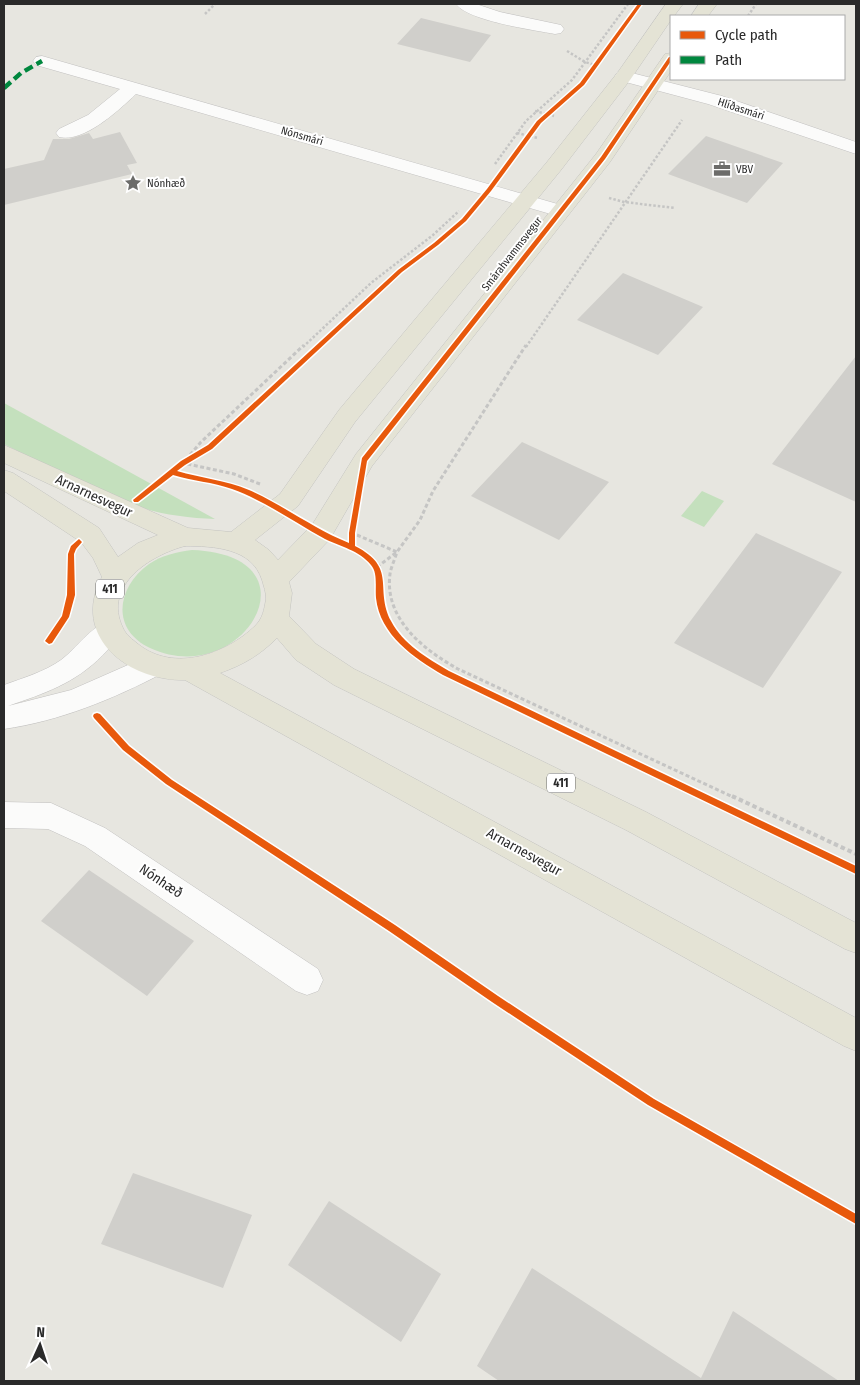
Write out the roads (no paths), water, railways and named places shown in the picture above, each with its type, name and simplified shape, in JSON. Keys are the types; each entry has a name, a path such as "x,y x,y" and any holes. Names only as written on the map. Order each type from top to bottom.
{"main road":[{"name":"Smárahvammsvegur","path":"235,542 289,500 347,416 527,201 624,76 674,4"},
{"path":"700,15 708,4"},
{"name":"Smárahvammsvegur","path":"276,579 321,532 364,460 603,158 670,59"},
{"name":"Arnarnesvegur","path":"4,453 185,537"},
{"name":"Arnarnesvegur","path":"4,479 90,535 104,553 116,577"},
{"name":"Arnarnesvegur","path":"185,537 211,537 235,542 254,551 268,564 276,579 279,598 275,618 262,637 243,653 218,664 191,670 153,665 134,658 119,646 109,631 105,613 107,594 116,577 128,562 145,550 164,542 185,537"},
{"name":"411","path":"275,618 306,652 344,677 636,821 856,939"},
{"name":"Arnarnesvegur","path":"191,670 856,1035"}],"street":[{"path":"465,4 469,8 484,13 555,29"},
{"name":"Nónsmári","path":"42,61 561,211"},
{"name":"Hlíðasmári","path":"624,76 715,100 856,148"},
{"path":"66,134 89,124 104,114 133,87"},
{"path":"4,696 38,684 67,670 109,631"},
{"path":"4,718 39,712 86,698 153,665"},
{"name":"Nónhæð","path":"4,815 51,816 95,837 307,980"}],"place":[{"name":"VBV","path":"722,169"},
{"name":"Nónhæð","path":"133,183"}]}
